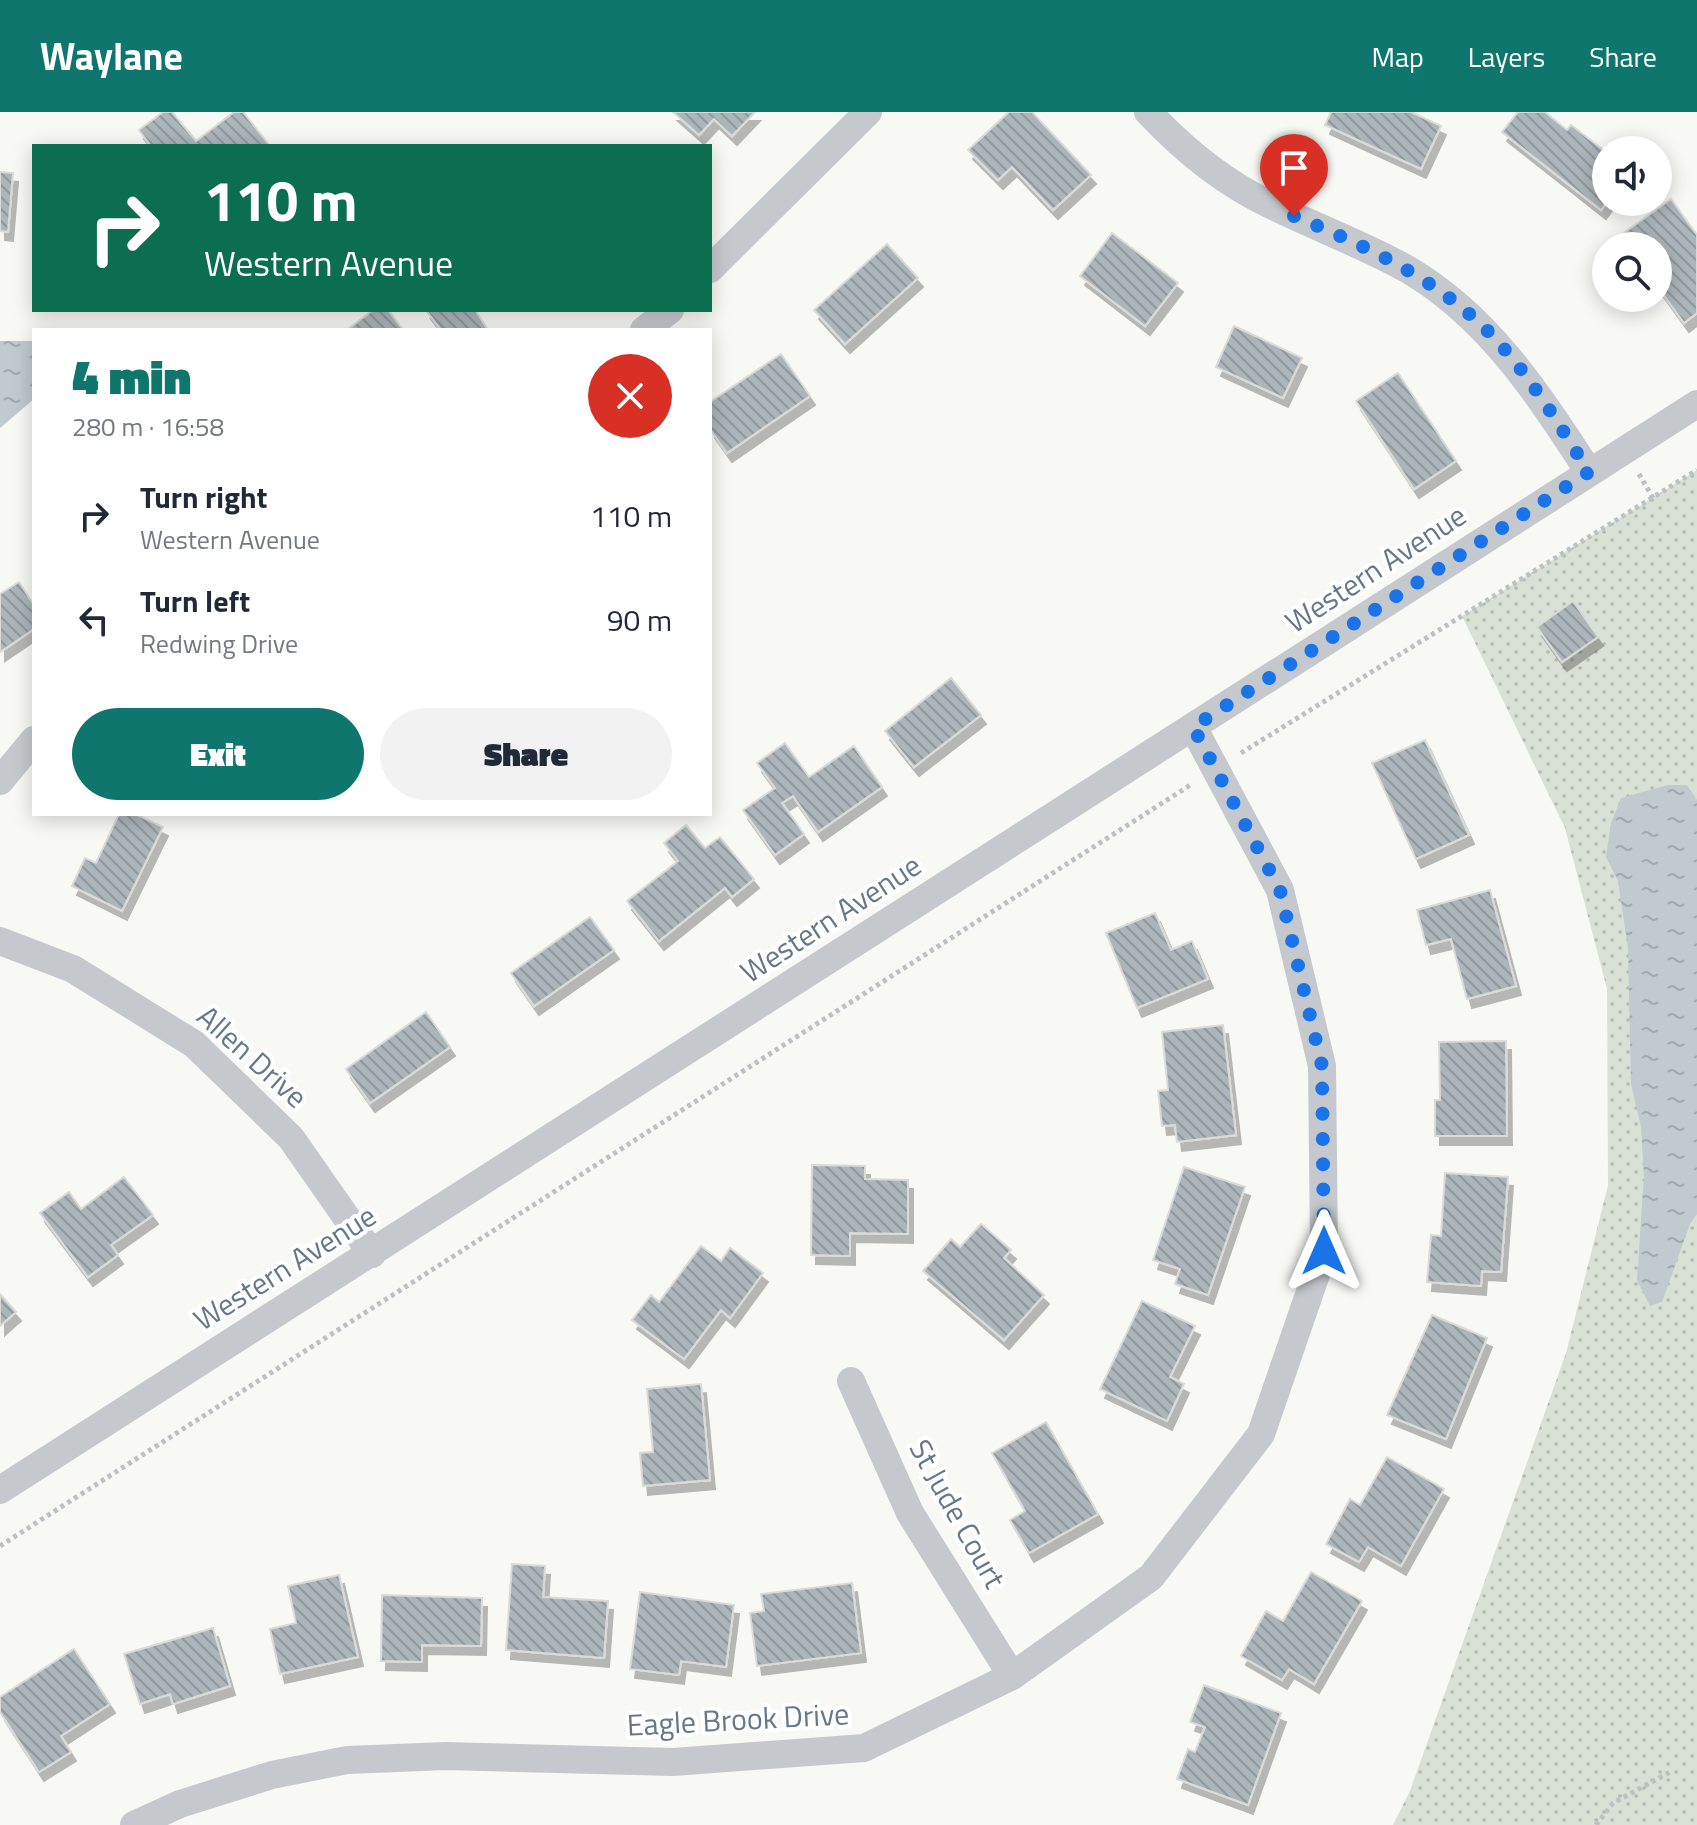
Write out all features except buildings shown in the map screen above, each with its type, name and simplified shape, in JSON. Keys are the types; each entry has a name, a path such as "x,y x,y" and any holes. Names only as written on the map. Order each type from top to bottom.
{"street":[{"path":"712,267 868,112"},
{"path":"1148,112 1178,144 1221,176 1266,203 1409,271 1476,319 1527,377 1589,472"},
{"path":"647,328 667,312"},
{"name":"Western Avenue","path":"0,1490 1697,404"},
{"name":"Eagle Brook Drive","path":"134,1825 180,1804 272,1775 347,1760 446,1756 673,1762 864,1748 1012,1676 1151,1577 1261,1434 1324,1251 1322,1066 1280,890 1193,727"},
{"path":"0,781 32,742"},
{"name":"Allen Drive","path":"0,941 73,969 194,1044 291,1138 372,1254"},
{"name":"St Jude Court","path":"851,1381 910,1513 1012,1676"}],"path":[{"path":"0,1546 1215,769 1697,470"},
{"path":"1596,1825 1613,1803 1672,1771"}],"shaded area":[{"path":"1697,470 1697,1825 1393,1825 1410,1791 1566,1353 1608,1185 1607,989 1565,828 1462,616"}],"water":[{"path":"0,341 32,341 32,401 0,428"},
{"path":"1668,785 1687,785 1697,800 1697,1214 1690,1224 1662,1302 1650,1306 1637,1280 1644,1176 1641,1127 1631,1084 1628,948 1618,881 1606,857 1611,823 1621,798"}],"route":[{"path":"1294,216 1351,240 1409,271 1476,319 1527,377 1589,472 1193,727 1280,890 1322,1066 1324,1251"}]}
